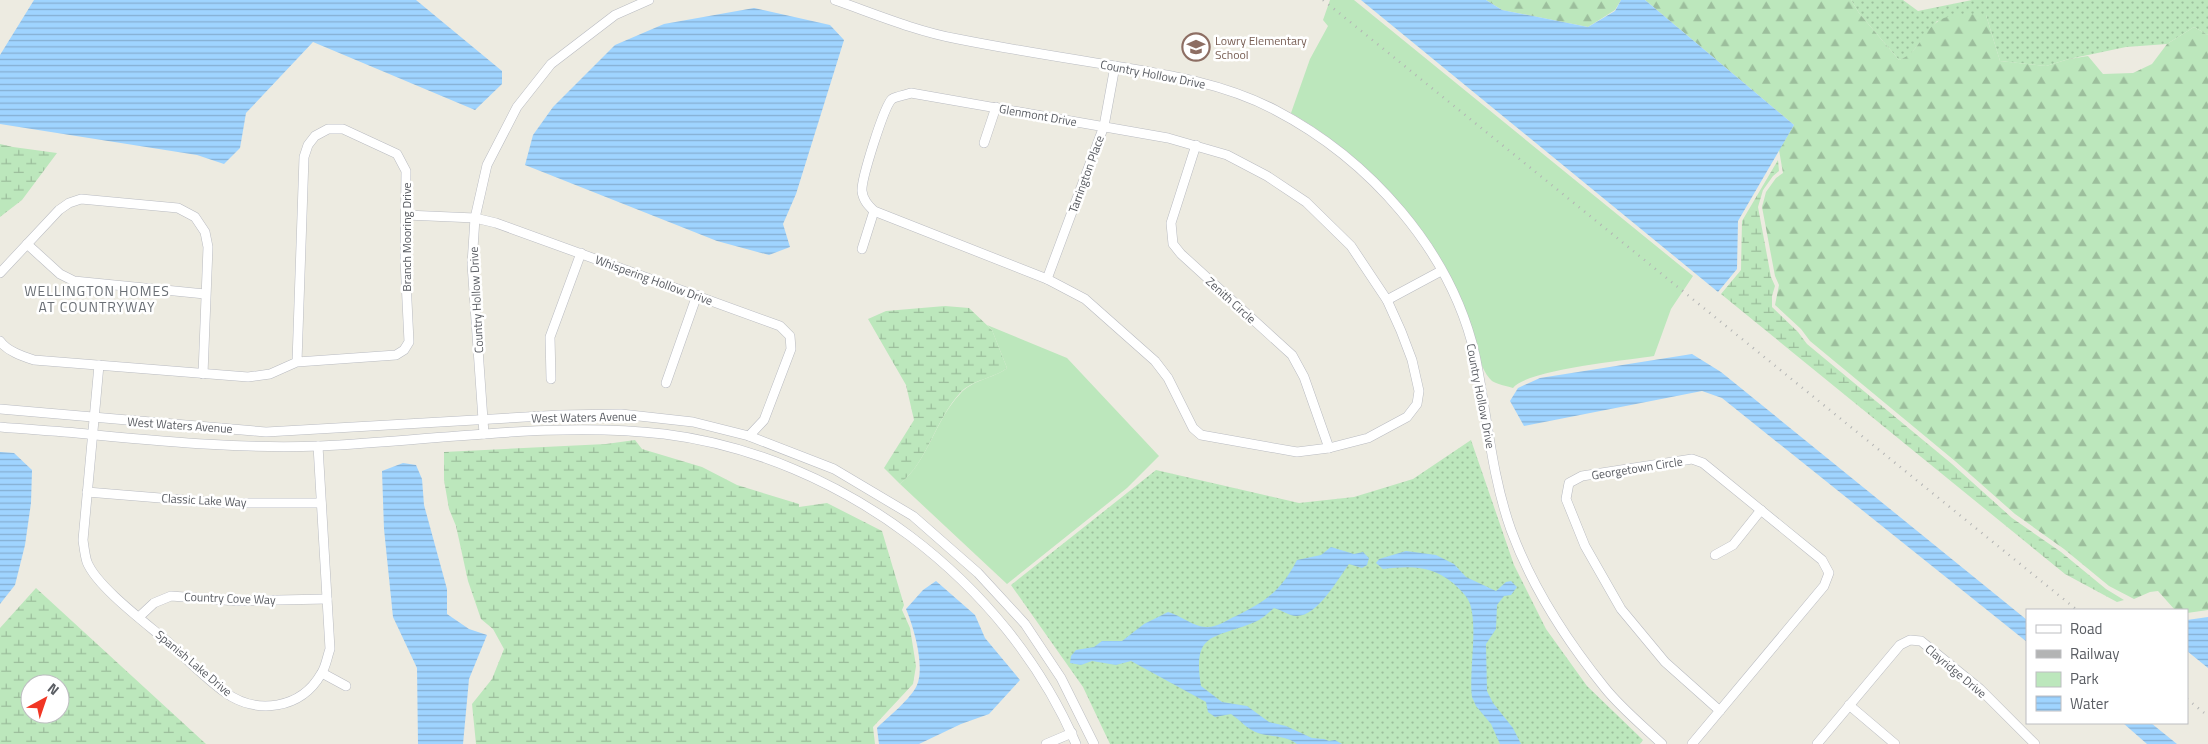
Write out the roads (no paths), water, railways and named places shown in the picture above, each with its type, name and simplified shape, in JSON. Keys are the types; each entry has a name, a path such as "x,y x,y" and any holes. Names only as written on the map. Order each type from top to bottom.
{"street":[{"name":"Country Hollow Drive","path":"484,434 472,264 475,218 488,165 517,107 551,64 615,15 637,2 649,0"},
{"name":"Country Hollow Drive","path":"835,0 918,30 954,39 1115,66 1213,86 1273,108 1313,132 1378,184 1401,211 1441,271 1460,308 1474,353 1496,477 1510,528 1531,577 1562,628 1606,690 1662,744"},
{"name":"Tarrington Place","path":"1047,279 1104,126 1115,66"},
{"name":"Glenmont Drive","path":"911,93 1104,126 1228,155 1267,176 1306,202 1351,246 1387,300 1412,360 1419,390 1417,404 1407,417 1368,438 1330,448 1297,452 1201,434 1193,428 1168,378 1155,361 1085,299 1047,279 874,211 866,203 862,192 863,178 884,110 892,99 911,93"},
{"path":"984,143 996,107"},
{"name":"Branch Mooring Drive","path":"0,341 3,345 21,356 34,360 248,377 270,374 297,362 396,355 404,350 409,342 404,260 406,171 397,154 343,129 328,129 315,136 308,145 304,157 297,362"},
{"name":"Zenith Circle","path":"1196,146 1171,223 1173,244 1181,254 1292,356 1304,377 1330,448"},
{"path":"0,273 59,210 70,203 81,199 178,208 195,217 205,232 208,247 203,374"},
{"path":"862,249 874,211"},
{"name":"Whispering Hollow Drive","path":"406,215 475,218 496,223 780,326 790,336 791,349 764,420 748,436"},
{"path":"27,244 60,274 74,281 205,294"},
{"path":"551,379 550,337 581,253"},
{"path":"1387,300 1441,271"},
{"path":"666,383 697,295"},
{"name":"Spanish Lake Drive","path":"99,365 91,434 83,540 87,563 99,581 139,617 226,693 246,704 268,707 290,702 309,690 322,673 330,649 318,446"},
{"name":"West Waters Avenue","path":"0,409 266,432 621,414 693,422 748,436 834,469 905,511 978,573 1025,624 1061,678 1094,744"},
{"name":"West Waters Avenue","path":"0,427 216,446 318,446 484,434 597,430 666,434 762,458 833,488 903,530 946,564 979,597 1017,643 1048,689 1076,744"},
{"name":"Georgetown Circle","path":"1692,744 1720,711 1824,586 1830,573 1822,560 1703,463 1692,459 1582,476 1569,483 1566,499 1585,546 1621,609 1665,662 1720,711"},
{"name":"Classic Lake Way","path":"87,492 221,503 321,503"},
{"path":"1715,555 1732,545 1761,510"},
{"name":"Country Cove Way","path":"139,617 154,603 171,596 237,600 327,599"},
{"name":"Clayridge Drive","path":"1817,744 1900,645 1910,640 1921,641 1980,689 2035,744"},
{"path":"322,673 346,686"},
{"path":"1849,705 1895,744"},
{"path":"1046,744 1072,733"}],"water":[{"path":"34,0 416,0 502,71 502,84 475,110 313,42 246,113 240,148 224,164 197,155 0,124 0,55"},
{"path":"1361,0 1486,0 1502,10 1588,27 1615,11 1621,0 1645,0 1794,125 1738,221 1737,269 1718,292"},
{"path":"754,8 830,25 844,40 796,194 783,224 790,247 769,255 717,241 525,165 533,135 553,107 615,45 664,24"},
{"path":"1692,354 1721,372 2026,619 2026,641 1722,398 1702,391 1524,426 1510,401 1518,388 1540,378"},
{"path":"0,452 14,453 32,470 31,503 25,545 15,585 0,604"},
{"path":"403,463 416,465 422,479 424,505 447,589 447,614 469,629 487,635 469,679 463,744 418,744 417,668 393,617 384,529 382,471"},
{"path":"1331,547 1354,554 1363,552 1369,558 1367,565 1362,568 1349,564 1319,604 1304,615 1294,616 1274,608 1258,621 1209,640 1203,646 1199,668 1201,686 1222,702 1247,706 1269,722 1286,726 1312,738 1329,741 1335,740 1342,744 1297,744 1288,739 1254,732 1231,714 1215,717 1208,712 1206,702 1131,661 1116,665 1092,661 1081,665 1070,663 1071,656 1076,650 1094,647 1102,641 1122,641 1144,624 1168,612 1202,627 1219,625 1272,594 1285,580 1297,560 1321,555"},
{"path":"1406,551 1436,555 1454,564 1466,577 1496,591 1506,582 1511,581 1517,587 1511,595 1504,596 1497,605 1496,629 1486,644 1487,691 1493,703 1513,728 1521,744 1500,744 1491,724 1476,706 1472,697 1473,625 1470,604 1465,595 1445,577 1428,570 1411,567 1383,569 1376,563 1379,559"},
{"path":"936,581 975,615 985,638 1020,680 989,714 961,724 919,744 879,744 877,728 910,696 917,685 919,677 918,647 906,609 923,590"},
{"path":"2208,617 2208,668 2188,652 2188,620"},
{"path":"2124,724 2152,724 2177,744 2147,744"}],"railway":[{"path":"1323,0 2076,609"},
{"path":"2188,700 2208,716"}],"place":[{"name":"Lowry Elementary School","path":"1196,47"}],"district":[{"name":"WELLINGTON HOMES AT COUNTRYWAY","path":"97,298"}]}
